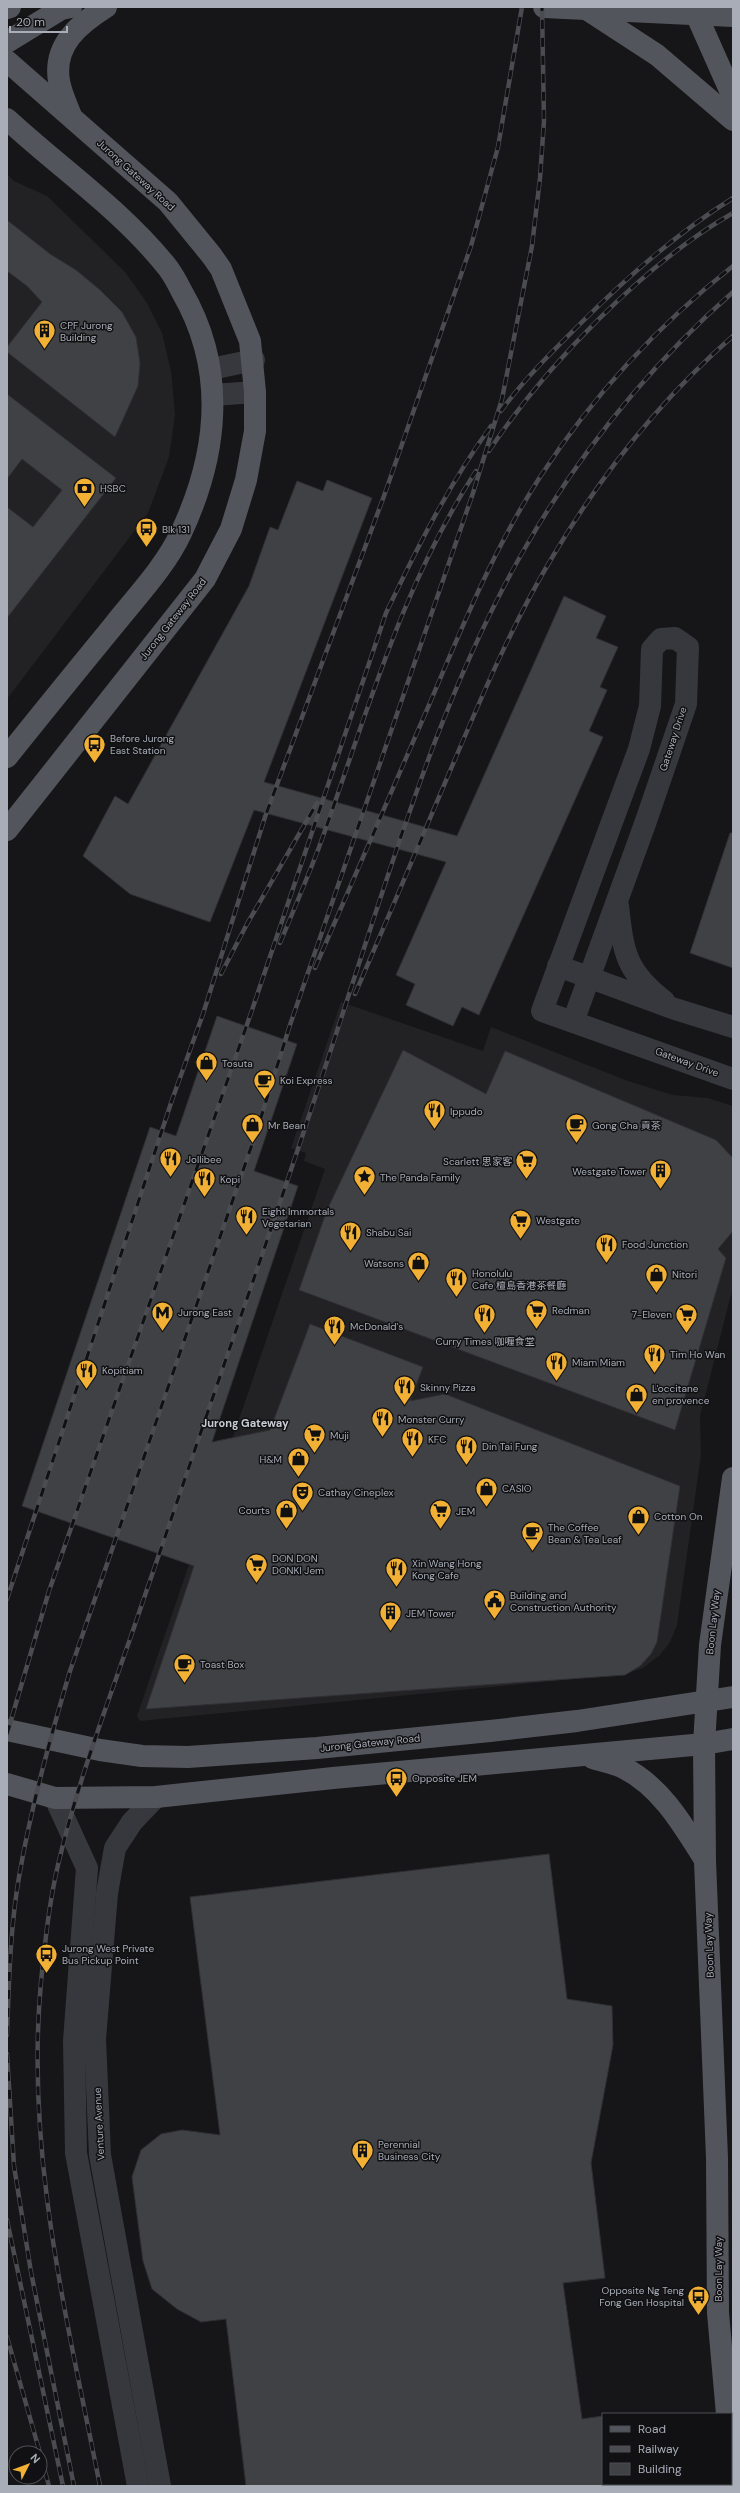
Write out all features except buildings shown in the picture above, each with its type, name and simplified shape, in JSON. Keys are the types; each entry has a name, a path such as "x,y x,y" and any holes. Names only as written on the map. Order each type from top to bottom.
{"main road":[{"path":"7,42 61,9 71,7"},
{"path":"71,116 59,80 60,56 75,29 106,7"},
{"path":"544,7 695,11 733,16"},
{"path":"587,9 657,55 733,120"},
{"path":"695,11 733,97"},
{"name":"Jurong Gateway Road","path":"7,61 168,202 212,256 221,269 250,341 254,360 255,392 255,431 246,480 231,529 205,579 7,830"},
{"path":"7,118 15,131 132,228 169,270 193,312 209,357 213,395 210,446 199,487 180,534 150,580 7,757"},
{"name":"Boon Lay Way","path":"727,2413 718,2313 717,2158 706,1860 704,1744 710,1645 731,1509 733,1478"},
{"name":"Jurong Gateway Road","path":"7,1730 100,1750 142,1756 188,1756 317,1748 430,1737 576,1721 733,1697"},
{"path":"7,1784 55,1798 156,1797 704,1744 733,1739"},
{"path":"582,1755 622,1767 646,1782 678,1816 706,1860"},
{"path":"717,2158 733,2141"}],"street":[{"path":"211,369 254,360"},
{"path":"213,395 255,392"},
{"name":"Gateway Drive","path":"573,1022 617,902 686,704 688,647 675,638 661,639 652,649 650,706 639,749 542,1011 733,1079"},
{"path":"617,902 622,948 634,971 649,990 675,1009"},
{"path":"558,966 588,979 733,1027"},
{"name":"Venture Avenue","path":"156,1797 132,1822 115,1848 107,1893 95,2039 100,2155 160,2486"},
{"path":"55,1798 87,1868 74,2041 76,2153 138,2486"}],"shaded area":[{"path":"7,174 14,181 47,196 125,272 147,303 162,333 171,371 175,415 169,457 148,513 7,699"},
{"path":"341,1002 483,1051 491,1027 628,1081 673,1095 708,1098 733,1106 733,1287 700,1416 701,1455 677,1625 670,1642 660,1655 643,1668 625,1674 140,1721 137,1716 325,1169 304,1161 306,1153 291,1148"}],"railway":[{"path":"7,1599 172,1100 203,1014 265,817 384,496 471,246 498,147 522,7"},
{"path":"7,2035 9,1975 19,1877 29,1825 55,1722 70,1671 257,1130 290,1025 473,493 502,399 532,246 540,178 544,121 542,7"},
{"path":"501,411 539,366 616,289 672,241 733,198"},
{"path":"489,451 512,418 538,385 599,319 666,259 700,234 733,213"},
{"path":"315,968 466,617 493,560 523,504 560,447 604,391 653,338 705,289 733,266"},
{"path":"100,2486 52,2236 44,2173 39,2109 38,2046 44,1953 55,1879 73,1808 290,1174 407,819 448,708 471,654 497,600 525,548 546,512 593,444 618,411 673,349 733,292"},
{"path":"355,994 485,689 538,582 591,496 634,439 682,385 733,336"},
{"path":"7,1734 49,1591 251,1013 386,613 434,517 461,471 491,426"},
{"path":"280,943 318,850 386,656 405,608 426,561 449,516 476,471"},
{"path":"221,974 247,924 317,803"},
{"path":"7,2054 14,2166 31,2272 74,2486"},
{"path":"7,2220 63,2486"},
{"path":"7,2337 38,2445"}],"place":[{"name":"CPF Jurong Building","path":"44,350"},
{"name":"HSBC","path":"84,508"},
{"name":"Blk 131","path":"146,548"},
{"name":"Before Jurong East Station","path":"95,764"},
{"name":"Tosuta","path":"207,1082"},
{"name":"Koi Express","path":"265,1100"},
{"name":"Ippudo","path":"435,1130"},
{"name":"Mr Bean","path":"252,1144"},
{"name":"Gong Cha 貢茶","path":"576,1144"},
{"name":"Jollibee","path":"171,1178"},
{"name":"Scarlett 思家客","path":"527,1180"},
{"name":"Westgate Tower","path":"661,1190"},
{"name":"The Panda Family","path":"365,1196"},
{"name":"Kopi","path":"205,1198"},
{"name":"Eight Immortals Vegetarian","path":"247,1236"},
{"name":"Westgate","path":"521,1240"},
{"name":"Shabu Sai","path":"350,1252"},
{"name":"Food Junction","path":"607,1264"},
{"name":"Watsons","path":"419,1282"},
{"name":"Nitori","path":"656,1294"},
{"name":"Honolulu Cafe 檀島香港茶餐廳","path":"456,1298"},
{"name":"Redman","path":"537,1330"},
{"name":"Jurong East","path":"163,1332"},
{"name":"Curry Times 咖喱食堂","path":"485,1334"},
{"name":"7-Eleven","path":"687,1334"},
{"name":"McDonald's","path":"334,1346"},
{"name":"Tim Ho Wan","path":"654,1374"},
{"name":"Miam Miam","path":"557,1382"},
{"name":"Kopitiam","path":"86,1390"},
{"name":"Skinny Pizza","path":"405,1406"},
{"name":"L'occitane en provence","path":"636,1414"},
{"name":"Monster Curry","path":"383,1438"},
{"name":"Muji","path":"315,1454"},
{"name":"KFC","path":"412,1458"},
{"name":"Din Tai Fung","path":"466,1466"},
{"name":"H&M","path":"298,1478"},
{"name":"CASIO","path":"486,1508"},
{"name":"Cathay Cineplex","path":"303,1512"},
{"name":"Courts","path":"286,1530"},
{"name":"JEM","path":"440,1530"},
{"name":"Cotton On","path":"639,1536"},
{"name":"The Coffee Bean & Tea Leaf","path":"533,1552"},
{"name":"DON DON DONKI Jem","path":"257,1584"},
{"name":"Xin Wang Hong Kong Cafe","path":"396,1588"},
{"name":"Building and Construction Authority","path":"494,1620"},
{"name":"JEM Tower","path":"390,1632"},
{"name":"Toast Box","path":"184,1684"},
{"name":"Opposite JEM","path":"397,1798"},
{"name":"Jurong West Private Bus Pickup Point","path":"47,1974"},
{"name":"Perennial Business City","path":"363,2170"},
{"name":"Opposite Ng Teng Fong Gen Hospital","path":"699,2316"}],"district":[{"name":"Jurong Gateway","path":"245,1423"}]}
